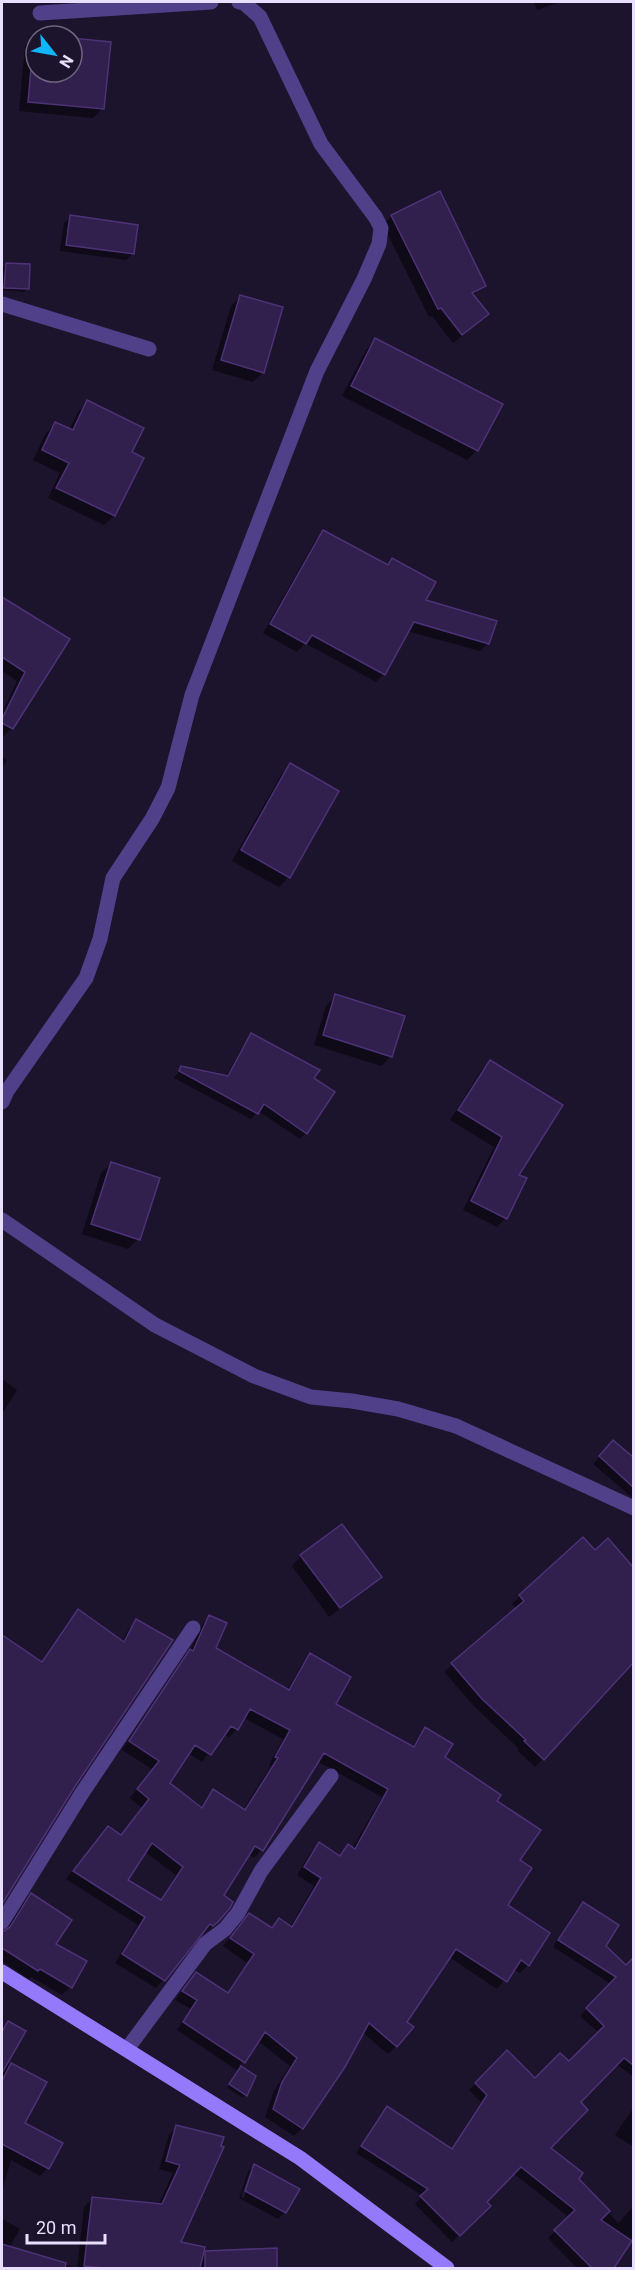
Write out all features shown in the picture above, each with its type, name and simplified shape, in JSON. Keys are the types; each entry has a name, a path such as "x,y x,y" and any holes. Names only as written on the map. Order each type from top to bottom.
{"street":[{"path":"40,13 211,2"},
{"path":"2,1102 7,1091 86,978 100,939 113,878 152,819 168,788 192,695 308,394 379,244 381,228 376,218 321,144 260,17 242,2"},
{"path":"2,304 149,350"},
{"path":"2,1221 155,1325 254,1376 311,1397 398,1409 456,1426 633,1508"},
{"path":"2,1922 82,1793 193,1628"},
{"path":"127,2049 205,1944 225,1929 238,1913 261,1871 331,1776"},
{"path":"2,1972 300,2158 447,2268"}],"building":[{"path":"84,39 111,42 104,109 28,102 30,84 84,84"},
{"path":"440,191 486,286 472,293 489,314 462,335 441,308 438,309 391,215"},
{"path":"70,215 138,225 134,254 66,245"},
{"path":"6,263 30,264 29,289 4,288"},
{"path":"240,295 283,307 264,373 221,360"},
{"path":"375,338 503,404 478,451 351,386"},
{"path":"87,400 144,428 132,452 144,458 115,516 56,488 69,463 42,450 55,422 73,430"},
{"path":"323,530 388,565 392,558 436,582 426,600 497,621 489,644 414,622 385,675 312,635 306,644 270,624"},
{"path":"2,597 70,639 13,729 2,723 2,719 25,672 2,657"},
{"path":"290,763 339,791 290,878 241,850"},
{"path":"335,994 405,1016 392,1057 323,1035"},
{"path":"251,1033 320,1070 314,1078 335,1092 307,1134 264,1104 258,1114 179,1071 181,1066 228,1076"},
{"path":"490,1060 563,1105 519,1175 527,1178 507,1219 471,1201 502,1137 458,1110"},
{"path":"111,1162 160,1178 140,1240 91,1224"},
{"path":"613,1440 633,1457 633,1487 599,1456"},
{"path":"342,1524 382,1577 340,1608 300,1555"},
{"path":"583,1537 595,1550 608,1538 633,1567 633,1663 544,1760 482,1699 451,1663 524,1601 519,1595"},
{"path":"78,1609 124,1642 136,1619 173,1640 74,1788 2,1904 2,1635 42,1662"},
{"path":"209,1615 227,1623 216,1648 289,1690 310,1653 351,1677 336,1704 414,1747 425,1727 453,1744 445,1757 501,1795 497,1801 541,1830 520,1860 532,1868 508,1905 550,1933 529,1966 521,1960 507,1982 456,1949 407,2022 414,2027 397,2047 369,2023 345,2067 303,2129 273,2109 282,2082 297,2058 265,2032 245,2063 183,2022 197,2000 182,1991 196,1972 228,1993 254,1954 230,1938 249,1913 272,1928 279,1918 292,1927 321,1878 304,1867 319,1842 340,1856 348,1844 355,1849 388,1789 324,1753 263,1851 255,1846 224,1895 233,1902 230,1908 213,1926 210,1924 165,1981 122,1954 145,1917 73,1871 108,1826 121,1835 149,1799 137,1789 159,1761 129,1741 190,1649 193,1651","holes":["250,1709 290,1730 275,1757 278,1758 245,1810 213,1789 202,1808 170,1783 195,1745 211,1755 231,1726 238,1730","152,1843 183,1867 161,1900 128,1880"]},
{"path":"31,1893 72,1920 56,1944 87,1961 72,1988 40,1969 38,1971 2,1948 2,1932 10,1927"},
{"path":"583,1902 619,1925 606,1946 626,1965 633,1958 633,2065 624,2058 581,2102 588,2110 551,2148 583,2173 579,2179 610,2211 601,2220 632,2241 614,2268 592,2268 554,2230 575,2210 521,2167 487,2202 491,2206 460,2236 420,2196 428,2189 361,2146 387,2106 452,2149 487,2095 475,2083 507,2050 535,2078 560,2053 569,2061 604,2026 586,2008 616,1977 558,1940"},
{"path":"8,2021 26,2031 2,2073 2,2032"},
{"path":"11,2063 47,2082 25,2123 63,2143 49,2169 2,2144 2,2081"},
{"path":"241,2066 256,2076 247,2096 229,2084"},
{"path":"176,2125 224,2137 221,2146 224,2147 181,2242 205,2247 200,2268 84,2266 92,2197 162,2204 180,2165 166,2161"},
{"path":"254,2164 300,2189 286,2213 245,2191"},
{"path":"2,2244 66,2263 65,2268 2,2268"},
{"path":"277,2248 277,2268 205,2268 205,2251"}]}
